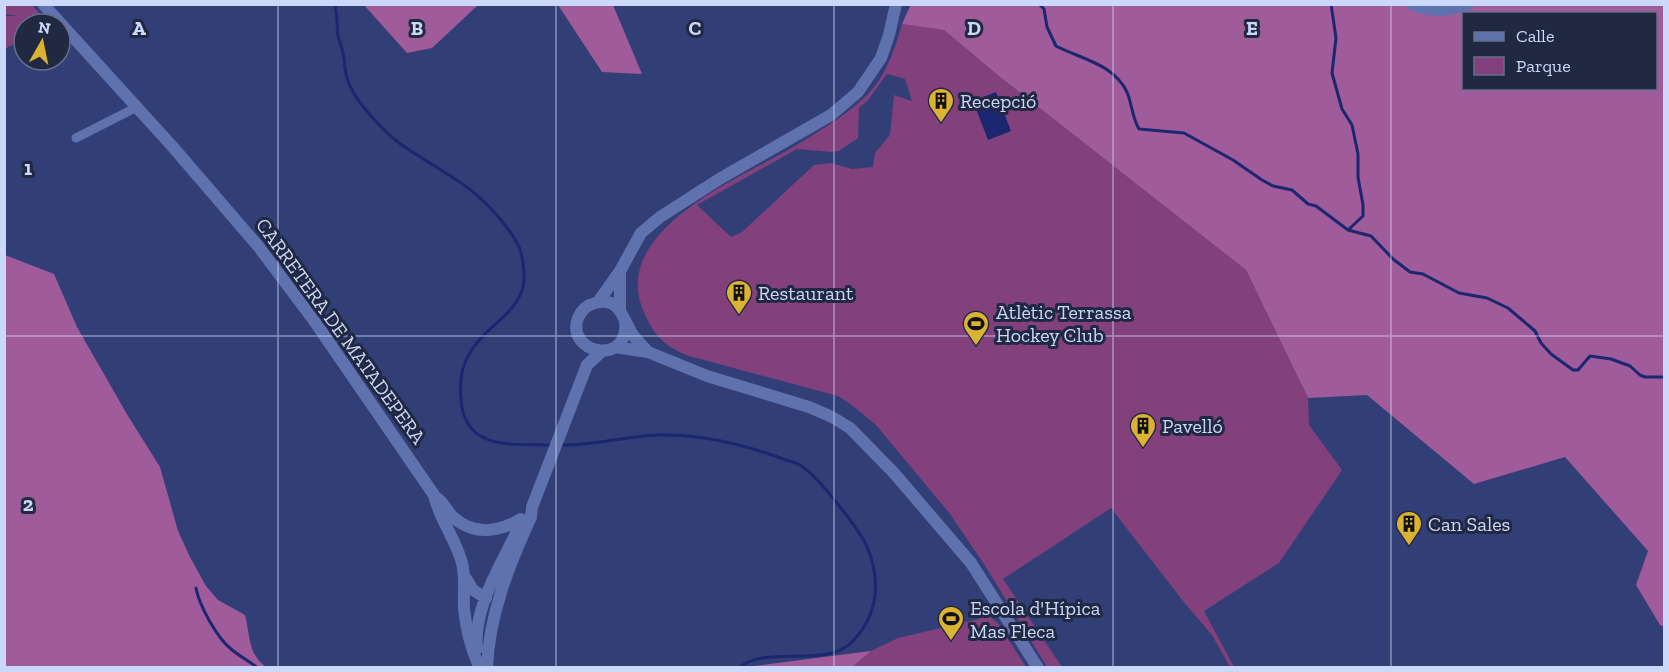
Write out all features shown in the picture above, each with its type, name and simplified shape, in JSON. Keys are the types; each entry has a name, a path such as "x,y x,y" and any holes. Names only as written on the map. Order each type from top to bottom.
{"street":[{"name":"CARRETERA DE MATADEPERA","path":"43,4 137,107 273,265 434,495 436,506 459,550 465,577 464,608 471,649 479,667"},
{"path":"598,302 620,271 641,233 660,217 689,197 831,115 858,92 881,58 896,4"},
{"path":"1412,4 1429,10 1443,10 1468,4"},
{"path":"76,138 137,107"},
{"path":"620,271 620,309 632,334 648,352"},
{"path":"487,668 491,624 586,365 577,328 578,319 589,305 598,302 620,309"},
{"path":"586,365 602,351 620,344 625,335 626,321"},
{"path":"580,339 592,349 602,351"},
{"path":"615,347 648,352 707,376 809,407 850,428 894,473 971,563 1038,668"},
{"path":"434,495 453,517 477,529 502,529 521,519"},
{"path":"479,667 476,642 486,598 521,519 532,507"},
{"path":"486,598 496,588 507,563 517,550"},
{"path":"465,577 473,590 486,598"}],"green space":[{"path":"5,4 32,5 38,12 12,12 12,15 5,14"},
{"path":"5,16 12,16 12,45 5,49"},
{"name":"Atlètic Terrassa Hockey Club","path":"902,24 944,30 1000,77 1246,270 1308,398 1309,425 1342,470 1279,563 1204,611 1234,667 1230,667 1212,635 1111,508 1003,579 1062,667 1047,667 984,564 950,514 876,425 838,396 680,352 661,339 647,319 643,310 638,281 646,255 663,231 687,209 715,190 795,146 855,106 871,91 883,74","holes":["887,74 905,79 912,101 894,95 890,135 875,153 873,167 852,169 831,163 814,165 742,232 731,237 697,205 797,149 839,151 858,138 859,108 868,100"]},
{"name":"Escola d'Hípica Mas Fleca","path":"986,614 998,623 1026,667 747,668 871,651 898,638 979,619"}],"shaded area":[{"path":"911,4 1664,5 1664,627 1660,625 1636,585 1648,551 1565,457 1474,484 1367,395 1308,398 1246,270 1000,77 944,30 902,24"},
{"path":"364,5 478,5 432,48 407,53"},
{"path":"558,5 613,5 642,74 602,72"},
{"path":"996,92 1011,131 988,140 973,101"},
{"path":"5,255 54,274 77,327 160,467 178,531 190,557 206,586 218,600 245,615 253,650 266,667 5,667"},
{"path":"871,651 852,667 747,667"}],"waterway":[{"path":"335,4 338,36 344,55 347,79 363,106 396,140 457,180 481,199 505,225 520,249 524,273 521,293 511,309 476,343 463,368 460,392 464,416 471,428 481,436 493,441 507,444 552,445"},
{"path":"1039,4 1044,9 1047,27 1056,46 1096,63 1114,75 1121,83 1127,92 1139,129 1184,133 1233,160 1273,186 1292,190 1308,204 1316,206 1348,230 1371,236 1393,259 1410,272 1423,274 1459,293 1487,298 1508,308 1535,331 1541,343 1551,354 1573,370 1578,370 1590,356 1611,359 1630,366 1645,377 1664,377"},
{"path":"1331,4 1336,38 1332,73 1342,109 1352,125 1358,154 1358,177 1363,205 1363,216 1348,230"},
{"path":"559,445 658,435 690,436 722,441 800,465 838,504 864,541 875,574 875,598 861,632 841,650 812,656 764,658 750,661 739,668"},
{"path":"196,588 205,612 220,637 234,652 258,668"}],"place":[{"name":"Recepció","path":"941,124"},
{"name":"Restaurant","path":"739,316"},
{"name":"Atlètic Terrassa Hockey Club","path":"976,347"},
{"name":"Pavelló","path":"1143,449"},
{"name":"Can Sales","path":"1409,547"},
{"name":"Escola d'Hípica Mas Fleca","path":"951,642"}]}
